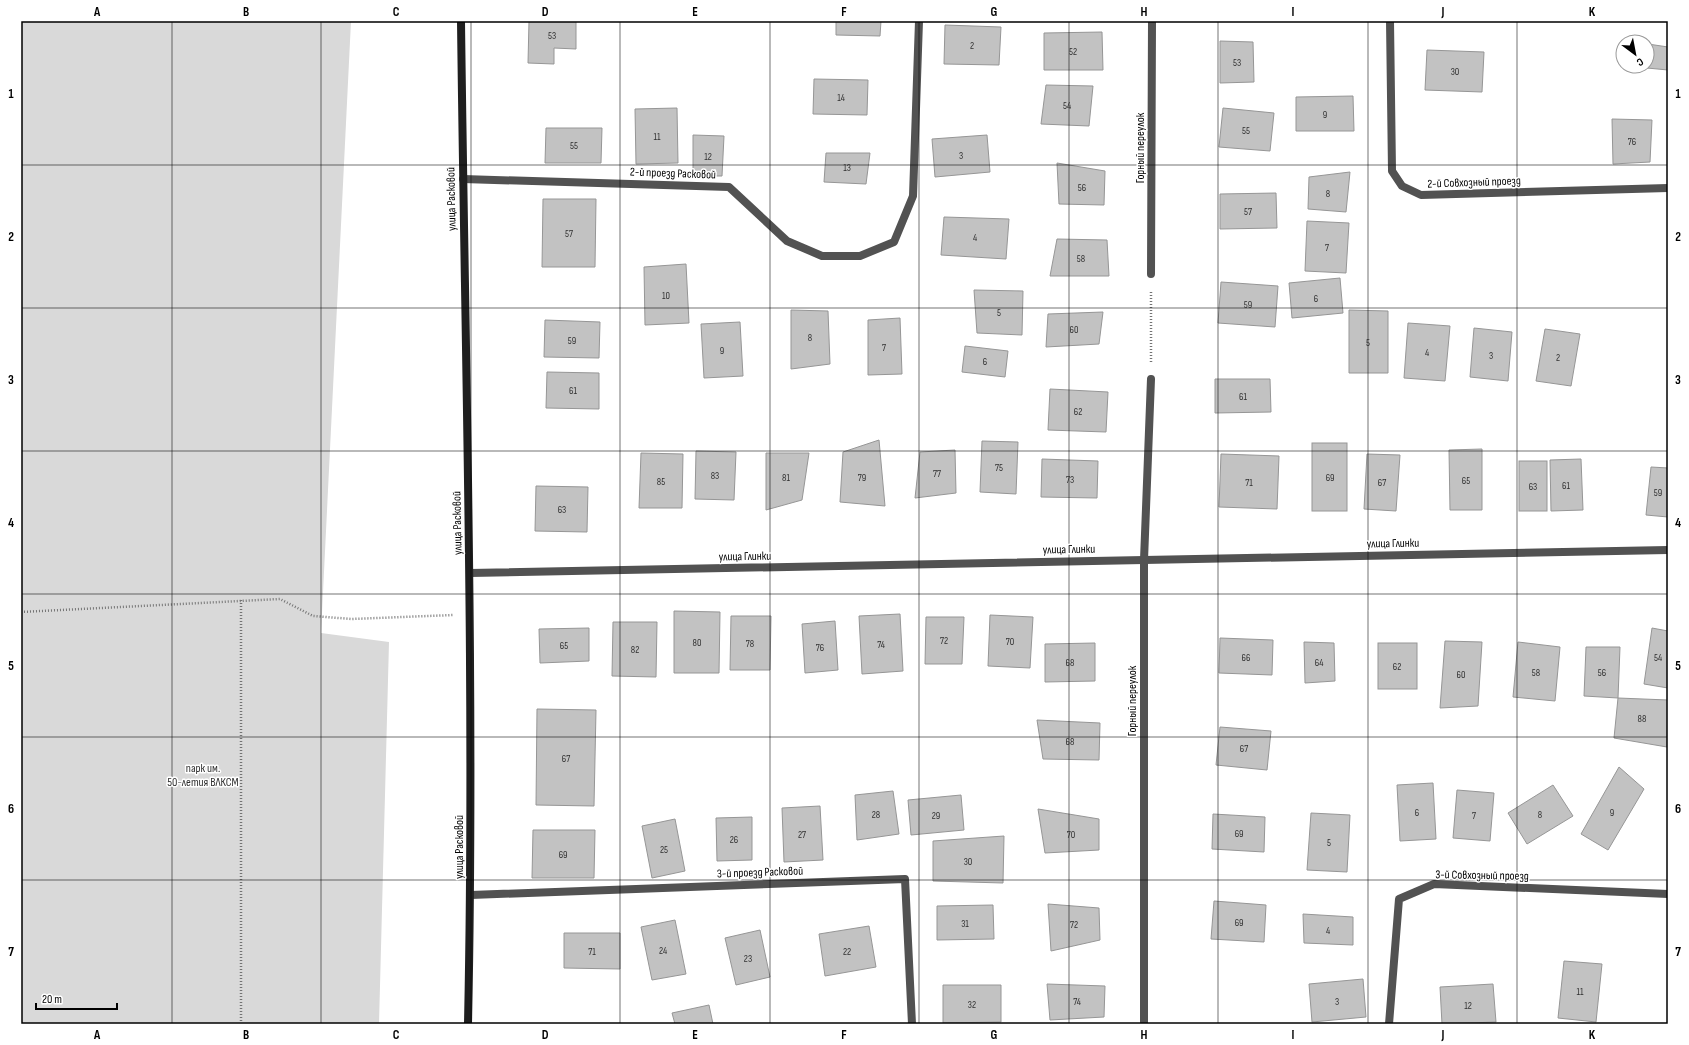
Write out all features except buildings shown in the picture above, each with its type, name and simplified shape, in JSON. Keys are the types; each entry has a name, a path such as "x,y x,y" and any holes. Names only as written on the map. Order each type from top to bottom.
{"street":[{"name":"улица Расковой","path":"461,21 470,573 471,894 468,1024"},
{"name":"2-й проезд Расковой","path":"463,179 729,187 787,241 822,256 860,256 894,242 913,196 919,21"},
{"name":"Горный переулок","path":"1151,274 1152,21"},
{"name":"2-й Совхозный проезд","path":"1390,21 1392,171 1402,186 1422,195 1668,188"},
{"name":"Горный переулок","path":"1144,1024 1144,560 1151,379"},
{"name":"улица Глинки","path":"470,573 1668,550"},
{"name":"3-й проезд Расковой","path":"471,894 905,879 912,1024"},
{"name":"3-й Совхозный проезд","path":"1389,1024 1399,899 1434,884 1668,894"}],"path":[{"path":"1151,274 1151,379"},
{"path":"21,612 280,599 313,616 352,619 469,614"},
{"path":"241,600 241,1024"}],"green space":[{"name":"парк им. 50-летия ВЛКСМ","path":"21,21 351,21 321,633 389,642 379,1024 21,1024"}]}
